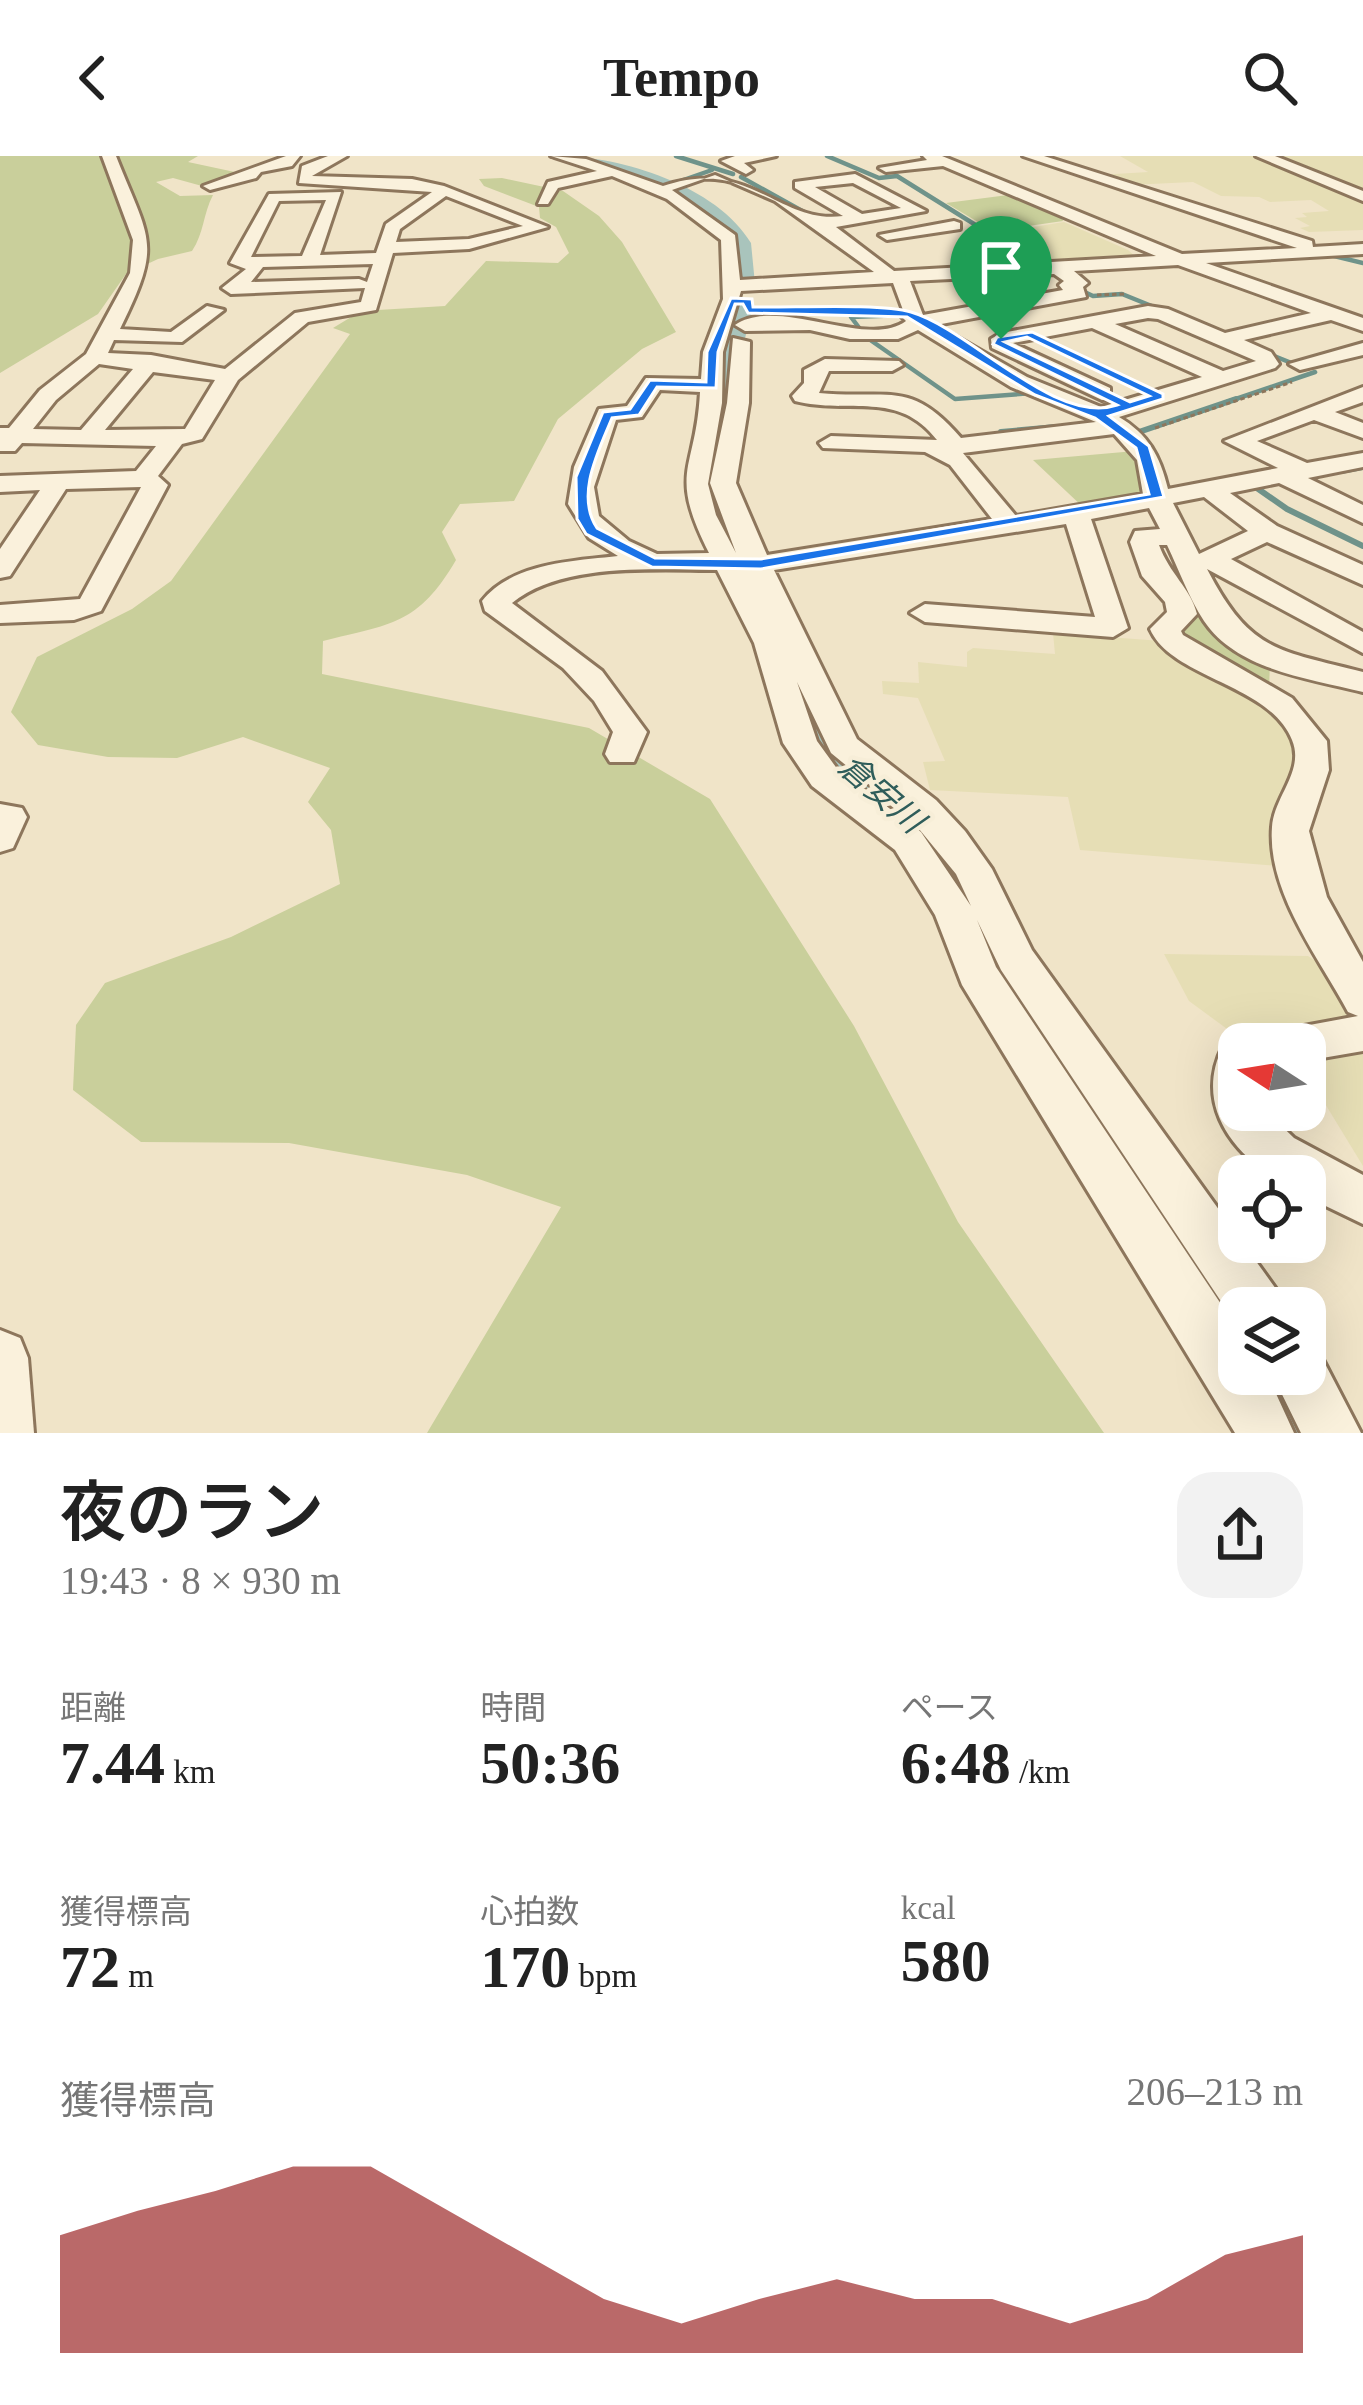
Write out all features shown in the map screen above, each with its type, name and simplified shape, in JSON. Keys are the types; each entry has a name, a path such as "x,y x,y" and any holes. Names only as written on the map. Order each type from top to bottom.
{"street":[{"path":"0,455 8,434 95,357 110,334 143,255 109,156"},
{"path":"210,186 251,175 256,168 287,163 292,156"},
{"path":"253,262 255,272 231,288 380,265 540,226 412,183 304,180 308,170 340,156"},
{"path":"558,156 611,167 696,208 745,288 810,324 863,333 1079,293 1060,276"},
{"path":"581,156 670,186 729,239 745,288 737,350 738,404 723,482 800,743 824,778 908,841 954,912 1241,1287"},
{"path":"682,156 715,171 745,175"},
{"path":"1030,156 1363,261"},
{"path":"1263,156 1363,196"},
{"path":"543,201 554,184 639,158"},
{"path":"864,158 885,162 938,159 975,165 1004,188 1363,325"},
{"path":"772,164 728,161 779,201 871,257 892,277 914,313 914,322 998,396 1034,411 1100,419"},
{"path":"772,164 745,175 714,179 754,201 814,194"},
{"path":"931,181 926,178 975,165"},
{"path":"796,168 817,166 831,172"},
{"path":"670,186 715,171"},
{"path":"820,224 918,211 856,178 800,185 858,218"},
{"path":"969,192 1004,188"},
{"path":"401,270 309,260 239,262 266,197 442,191"},
{"path":"8,434 174,439 194,434 230,376 302,316 369,306 392,227 442,191"},
{"path":"309,260 336,195"},
{"path":"657,211 730,205"},
{"path":"457,220 498,210"},
{"path":"392,227 436,225"},
{"path":"842,242 956,236 871,257"},
{"path":"745,288 892,277 1060,276 1186,261 1363,249"},
{"path":"1191,283 1232,278"},
{"path":"807,284 829,310"},
{"path":"745,288 839,315 914,322 1019,382 1100,419 1149,460 1157,497 1177,537 1201,565 1218,619 1247,646 1268,657 1363,682"},
{"path":"745,288 713,352 712,386 695,484 703,515 748,562"},
{"path":"1151,288 1256,331"},
{"path":"110,334 176,338 214,310"},
{"path":"831,443 948,448 1004,444 1016,436 1100,419 1128,406 1268,364 1264,356 1161,313 1001,339 999,344 1128,406"},
{"path":"1224,339 1332,314"},
{"path":"1094,322 1221,378"},
{"path":"1028,334 1159,396"},
{"path":"1300,372 1358,353"},
{"path":"95,357 151,361 188,372 230,376"},
{"path":"89,435 151,361"},
{"path":"892,365 825,365 815,370 815,385 803,396 819,402 902,403 919,408 1009,524"},
{"path":"652,562 591,531 584,519 583,477 607,414 634,412 654,383 712,386"},
{"path":"1363,394 1236,441 1363,515"},
{"path":"1312,412 1363,431"},
{"path":"143,478 174,439"},
{"path":"622,754 630,733 616,705 543,635 500,610 497,601 517,586 578,569 652,562 748,562 1009,524 1157,497 1213,492 1363,460"},
{"path":"0,484 143,478 155,485 91,604 74,610 0,614"},
{"path":"0,570 58,482"},
{"path":"1213,492 1267,532 1363,575"},
{"path":"925,613 1113,628 1076,514"},
{"path":"1201,565 1267,532"},
{"path":"1177,537 1145,537 1144,542 1156,577 1179,601 1182,614 1165,629 1170,640 1264,691 1309,738 1314,759 1289,825 1293,859 1363,1000"},
{"path":"1201,565 1363,644"},
{"path":"0,817 9,817 0,838"},
{"path":"997,966 1246,1392 1265,1433"},
{"path":"1326,1039 1363,1033"},
{"path":"1253,1131 1275,1151 1363,1202"},
{"path":"0,1358 4,1433"},
{"path":"1311,1395 1331,1433"}],"path":[{"path":"1100,419 1300,372"}],"shaded area":[{"path":"1120,156 1253,156 1363,201 1363,230 1309,232 1300,228 1310,226 1295,218 1307,217 1302,213 1329,211 1311,200 1270,202 1259,197 1221,196 1193,182 1129,185 1098,175 1148,172"},
{"path":"1269,156 1363,156 1363,193"},
{"path":"1064,222 1128,250 1139,260 1043,263 995,233"},
{"path":"1053,633 1162,641 1260,696 1294,731 1302,753 1270,840 1278,866 1080,850 1068,797 930,790 923,762 945,761 918,698 883,694 882,681 919,683 918,662 967,667 967,652 973,648 1055,654"},
{"path":"1164,954 1308,956 1328,969 1355,1015 1312,1023 1219,1023 1189,1001"},
{"path":"1363,1040 1363,1166 1326,1105 1326,1046"}],"green space":[{"path":"0,156 198,156 188,162 244,174 202,186 173,178 156,182 180,196 213,195 192,251 158,259 126,274 98,314 0,373"},
{"path":"502,178 563,191 599,216 622,242 676,332 642,349 558,419 514,501 460,504 442,532 456,560 429,598 385,625 323,641 322,674 589,728 710,799 854,1026 958,1222 1104,1433 427,1433 561,1207 467,1175 289,1143 141,1142 73,1090 76,1025 105,983 231,937 340,884 331,830 308,802 330,768 243,737 177,758 108,757 38,745 11,712 37,657 132,609 171,581 350,334 333,328 361,311 445,306 486,261 558,263 569,253 556,227 540,218 539,207 484,186 479,179"},
{"path":"1016,194 1063,221 993,231 946,203"},
{"path":"1135,451 1145,494 1084,508 1033,460"},
{"path":"1186,609 1207,611 1270,662 1269,690 1219,666 1171,628"}],"waterway":[{"name":"倉安川","path":"569,156 634,176 706,210 737,238 742,284"},
{"path":"676,156 733,174"},
{"path":"827,156 879,178 897,176 1043,267"},
{"path":"672,184 712,170"},
{"path":"741,177 813,217"},
{"path":"1326,254 1363,263"},
{"path":"1078,289 1093,296 1122,294 1164,311"},
{"name":"倉安川","path":"741,304 725,357 726,403 710,478 713,507 741,553"},
{"path":"904,315 851,317 866,337 955,399 1033,393"},
{"path":"1264,352 1299,366"},
{"path":"1227,402 1315,372"},
{"path":"1133,434 1236,399"},
{"path":"1001,432 1056,427"},
{"path":"1341,471 1363,467"},
{"path":"1254,486 1287,509 1363,546"},
{"name":"倉安川","path":"778,637 836,758 931,836 989,947"},
{"name":"倉安川","path":"1280,1395 1299,1433"}],"route":[{"path":"1001,339 999,344 1128,406 1100,415 1040,392 909,314 748,310 748,301 731,301 713,352 712,386 654,383 634,412 607,414 583,477 584,519 591,531 652,562 758,560 761,564 1157,497 1142,446 1100,415 1159,396 1028,334 1001,339"}]}
